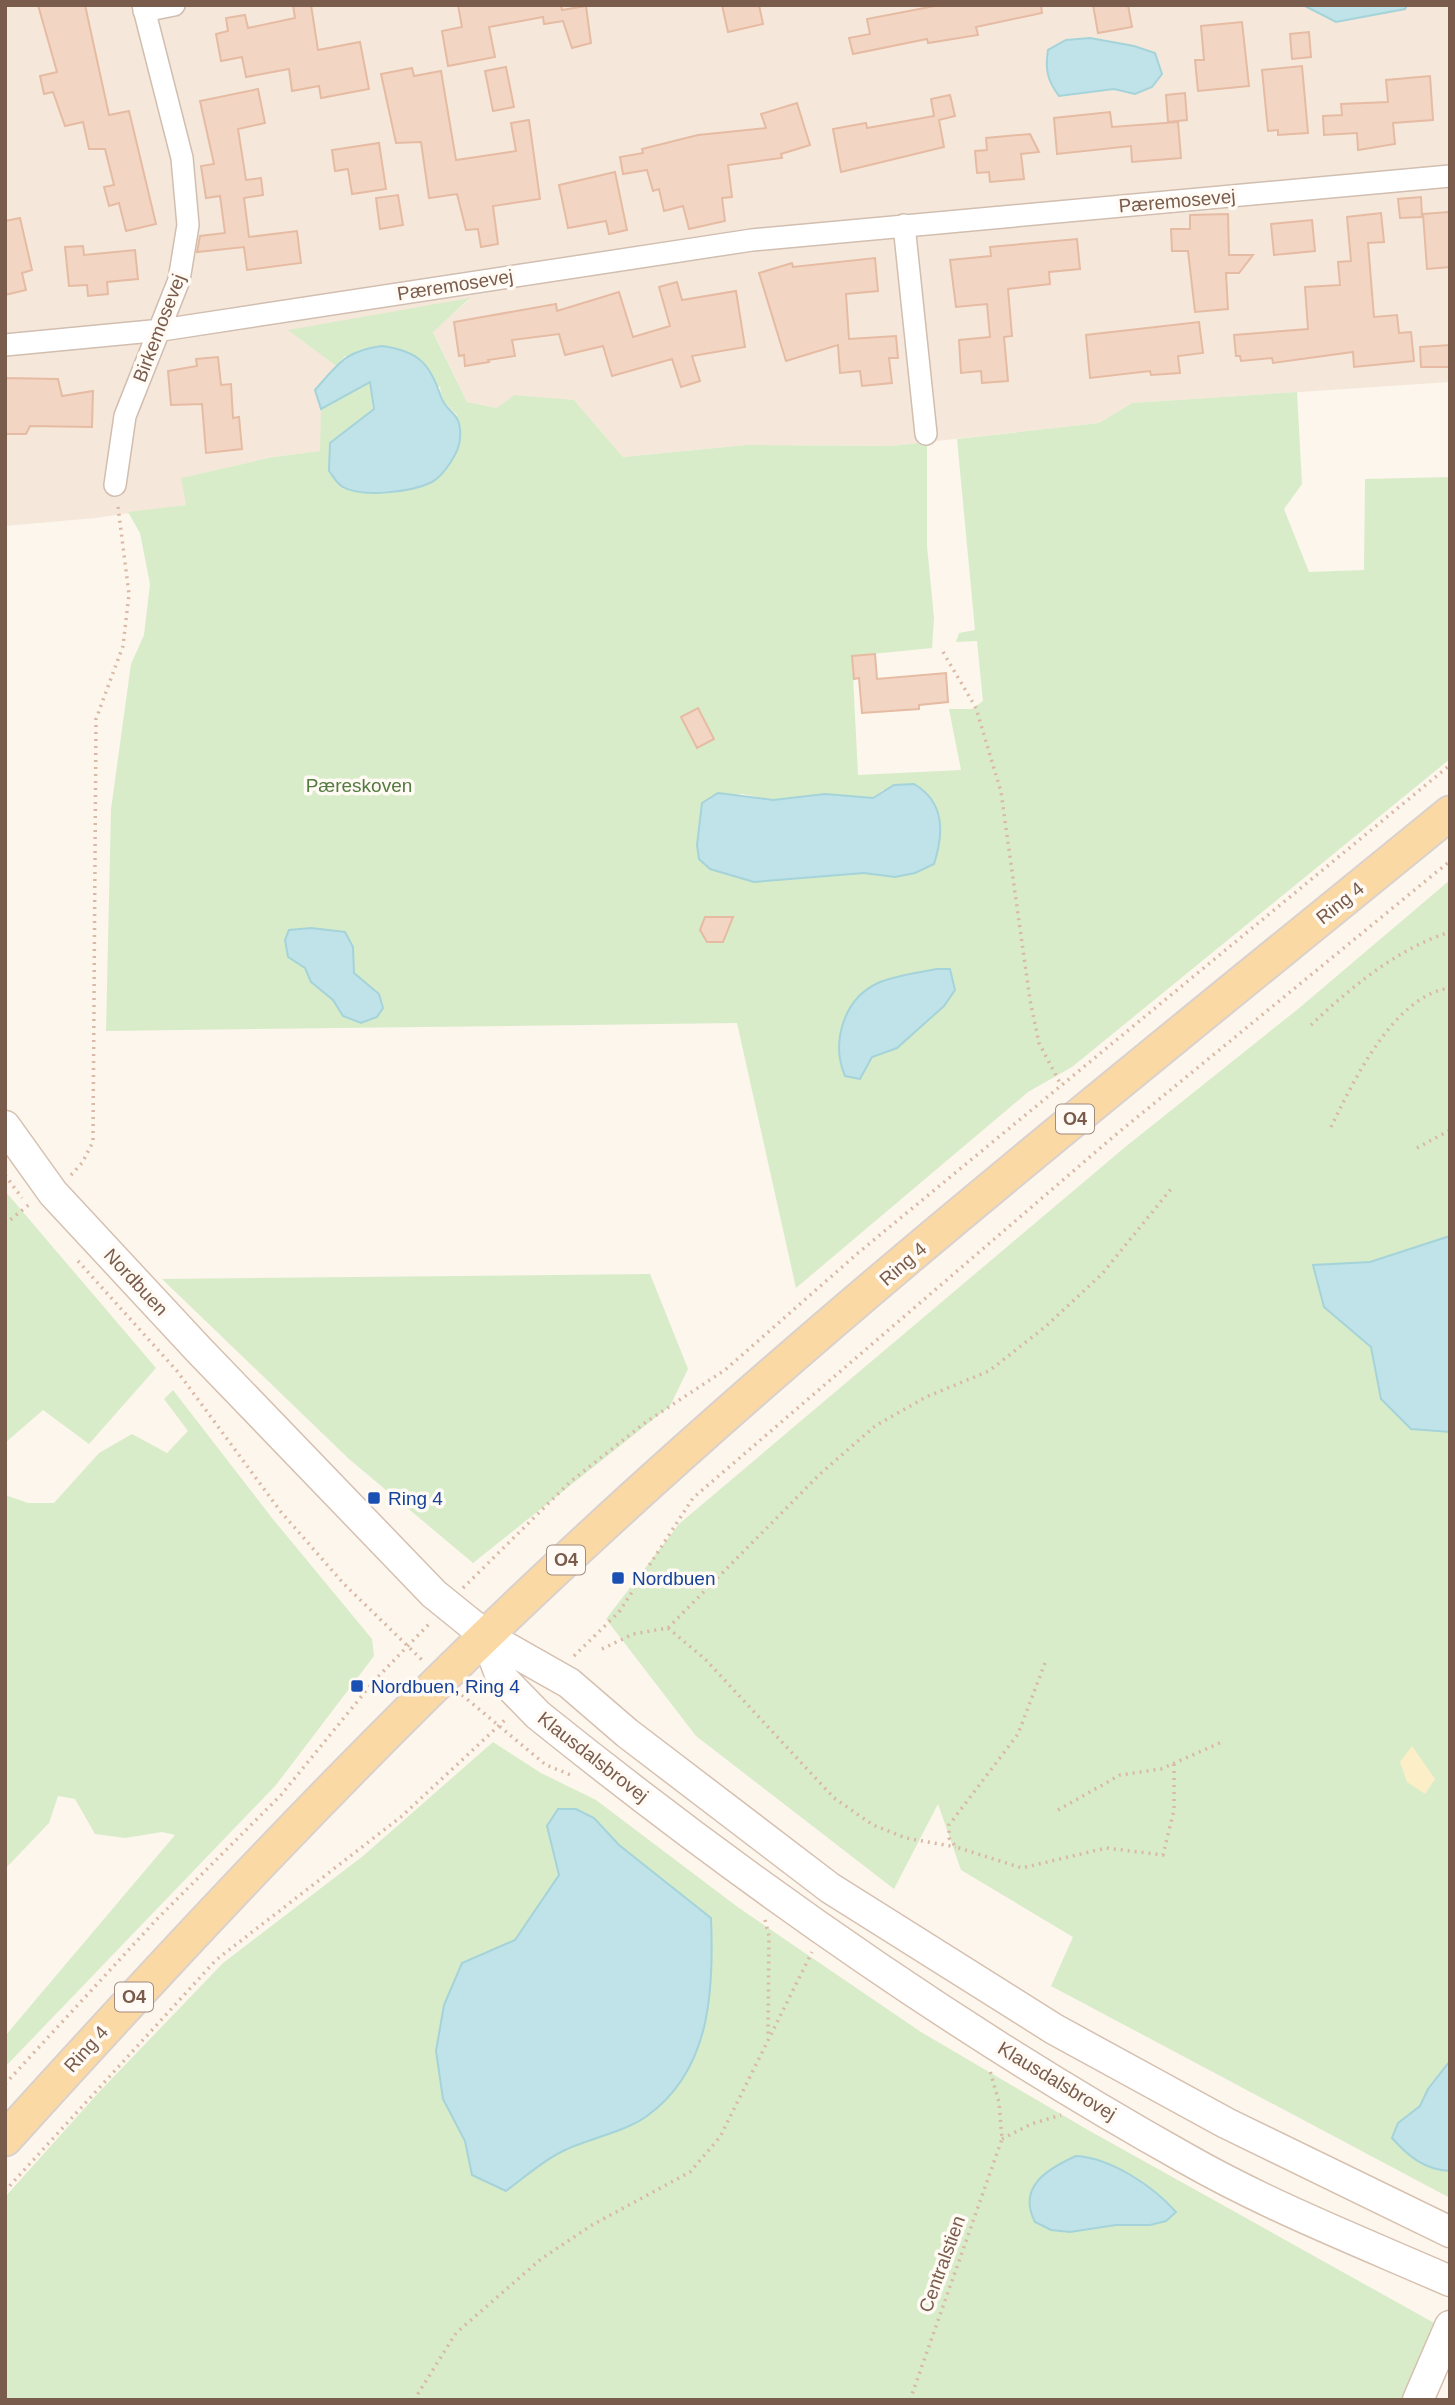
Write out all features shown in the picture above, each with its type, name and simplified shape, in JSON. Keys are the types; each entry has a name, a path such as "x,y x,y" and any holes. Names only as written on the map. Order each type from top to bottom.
{"main road":[{"name":"Ring 4","path":"5,2139 266,1858 486,1636 696,1441 980,1198 1450,813"}],"street":[{"path":"144,8 174,5"},
{"name":"Birkemosevej","path":"115,485 125,416 142,371 162,330 186,249 187,198 182,158 144,8"},
{"name":"Pæremosevej","path":"5,345 162,330 752,240 1450,176"},
{"path":"904,225 926,434"},
{"name":"Nordbuen","path":"5,1126 39,1204 198,1349 440,1600 486,1636"},
{"name":"Klausdalsbrovej","path":"486,1636 555,1674 830,1888 1054,2029 1226,2123 1450,2232"},
{"name":"Klausdalsbrovej","path":"486,1636 501,1677 606,1770 783,1903 916,1994 1186,2159 1324,2226 1450,2281"},
{"path":"1418,2400 1450,2326"}],"path":[{"path":"5,1224 39,1204 82,1163 93,1142 96,719 123,646 129,594 115,485"},
{"path":"943,652 976,708 1001,792 1039,1043 1061,1085"},
{"path":"555,1674 620,1612 693,1498 1092,1155 1450,862"},
{"path":"1311,1025 1370,975 1430,938 1450,932"},
{"path":"1331,1127 1359,1070 1397,1017 1441,989 1450,988"},
{"path":"1417,1148 1450,1130"},
{"path":"5,1175 39,1204"},
{"path":"602,1649 633,1634 668,1628 820,1474 875,1426 926,1397 989,1371 1045,1327 1102,1274 1171,1189"},
{"path":"74,1257 177,1371 281,1512 344,1584 408,1647"},
{"path":"668,1628 705,1659 834,1798 873,1825 906,1838 956,1847 1022,1868 1105,1848 1163,1855 1174,1810 1174,1763"},
{"path":"956,1847 948,1838 948,1825 1018,1734 1045,1663"},
{"path":"5,2190 216,1960 402,1816 525,1701"},
{"path":"1058,1810 1120,1775 1161,1769 1222,1742"},
{"path":"764,1915 769,1936 768,2037"},
{"path":"414,2400 424,2380 456,2333 541,2259 592,2225 690,2172 720,2137 813,1950"},
{"name":"Centralstien","path":"910,2400 1002,2139 999,2102 988,2062"},
{"path":"1002,2139 1031,2124 1064,2114"}],"shaded area":[{"path":"5,5 1450,5 1450,382 1132,403 1099,423 892,446 746,445 623,457 574,400 497,408 467,402 433,331 469,300 289,330 336,366 315,390 321,409 321,451 273,457 182,478 187,505 95,518 5,526"}],"green space":[{"name":"Pæreskoven","path":"470,298 433,332 467,402 497,408 514,395 574,400 623,457 746,445 892,446 927,442 927,546 934,618 932,648 852,656 858,775 961,770 949,709 972,709 983,701 977,641 956,642 959,633 975,630 957,439 1099,423 1132,403 1297,392 1302,484 1284,509 1309,572 1364,570 1365,479 1450,477 1450,759 1072,1067 1028,1092 796,1288 737,1023 106,1031 111,809 131,664 144,635 150,584 140,533 128,512 186,505 181,478 273,457 320,451 321,409 370,381 381,493 433,481 457,415 442,400 440,387 345,356 336,366 288,330","holes":["883,790 936,806 940,845 895,877 864,873 782,878 697,845 702,803 742,794 773,800 825,794 873,798"]},
{"path":"1450,880 1450,2198 1051,1986 1073,1937 961,1870 938,1804 894,1889 696,1736 606,1619 679,1524 1124,1148 1298,1009"},
{"path":"5,1191 156,1368 89,1444 43,1410 5,1443"},
{"path":"650,1274 688,1369 670,1406 473,1563 349,1459 162,1279"},
{"path":"173,1390 272,1518 372,1639 374,1656 276,1785 5,2067 5,2036 175,1835 162,1832 125,1838 95,1834 75,1799 58,1796 49,1823 5,1869 5,1495 28,1503 54,1503 99,1453 132,1434 167,1453 188,1431 164,1399"},
{"path":"493,1742 541,1773 596,1800 739,1908 921,2032 1088,2130 1436,2324 1406,2400 5,2400 5,2197 100,2091 223,1963 363,1856","holes":["594,1818 619,1845 711,1918 709,2000 696,2052 684,2076 668,2097 647,2116 628,2127 555,2155 506,2191 472,2175 465,2141 443,2099 436,2051 444,2005 462,1963 515,1940 559,1875 547,1826"]}],"sand":[{"path":"1412,1746 1435,1779 1425,1794 1407,1782 1400,1762"}],"water":[{"path":"1303,5 1407,5 1405,9 1336,22"},
{"path":"1090,38 1155,53 1162,74 1152,87 1135,94 1114,89 1059,96 1048,74 1048,50 1066,40"},
{"path":"382,346 414,355 427,367 444,403 459,423 459,444 450,463 432,482 400,491 362,492 341,486 329,471 330,443 374,409 370,382 321,409 315,390 330,372 351,355"},
{"path":"914,784 932,800 937,809 940,830 934,864 915,873 895,877 864,873 754,882 710,869 699,859 697,845 702,803 718,793 773,800 825,794 873,798 894,785"},
{"path":"311,928 345,932 353,947 354,973 379,994 383,1008 377,1017 361,1023 343,1016 333,1000 311,982 305,968 288,957 285,940 289,930"},
{"path":"937,969 950,969 955,990 944,1006 897,1048 872,1057 860,1079 845,1076 839,1050 840,1036 848,1011 856,1000 866,990 885,980"},
{"path":"1450,1236 1450,1432 1411,1429 1381,1399 1371,1347 1324,1307 1313,1265 1370,1262"},
{"path":"558,1809 576,1809 594,1818 619,1845 711,1918 709,2000 696,2052 684,2076 668,2097 638,2122 555,2155 506,2191 472,2175 465,2141 443,2099 436,2051 444,2005 462,1963 515,1940 559,1875 547,1826"},
{"path":"1450,2061 1450,2171 1433,2168 1418,2161 1392,2138 1398,2123 1420,2106 1428,2089"},
{"path":"1076,2156 1103,2162 1130,2175 1156,2193 1176,2212 1166,2221 1150,2225 1116,2225 1070,2232 1051,2230 1035,2222 1030,2210 1032,2189 1046,2173"}],"building":[{"path":"38,5 85,5 109,115 129,111 156,224 126,231 119,203 109,206 104,187 114,185 105,149 89,149 83,122 65,126 53,92 44,94 40,76 57,72"},
{"path":"293,5 311,5 318,50 360,42 369,89 321,98 319,86 292,91 289,69 246,77 242,57 221,61 216,34 228,31 226,18 245,15 248,28 295,18"},
{"path":"458,5 561,5 562,10 586,6 591,43 572,48 563,21 544,24 543,17 489,27 495,57 448,66 442,31 462,27"},
{"path":"722,5 759,5 763,24 728,32"},
{"path":"940,5 1041,5 1042,13 976,27 978,35 928,43 927,39 853,54 849,38 870,34 867,19"},
{"path":"1093,5 1128,5 1132,27 1098,33"},
{"path":"1242,22 1249,86 1198,91 1195,60 1204,60 1201,26"},
{"path":"1309,32 1311,57 1292,59 1290,34"},
{"path":"1302,66 1308,133 1278,135 1278,130 1268,131 1262,70"},
{"path":"506,67 514,107 493,111 485,71"},
{"path":"412,68 414,76 441,71 456,160 516,151 511,123 529,120 540,199 493,206 498,244 481,247 478,229 466,230 457,194 429,198 421,142 396,143 381,74"},
{"path":"1430,76 1433,120 1393,123 1395,144 1358,150 1357,133 1324,135 1323,116 1342,115 1341,104 1388,102 1386,80"},
{"path":"258,89 265,123 238,129 246,180 261,178 263,195 244,198 249,237 297,231 301,263 247,270 244,247 197,252 200,236 225,233 220,196 206,198 201,166 214,164 200,101"},
{"path":"1185,93 1187,120 1168,122 1166,95"},
{"path":"950,95 955,116 939,120 944,147 841,172 833,129 866,123 867,128 934,116 931,99"},
{"path":"797,103 810,145 781,154 782,158 728,165 732,197 722,198 725,221 689,229 683,206 664,211 659,189 653,191 647,170 623,174 620,157 643,153 642,149 698,135 766,128 761,114"},
{"path":"1110,112 1112,127 1178,122 1181,158 1132,162 1131,146 1057,154 1054,118"},
{"path":"1030,134 1039,152 1021,154 1024,179 990,182 989,172 977,173 975,151 987,150 986,138"},
{"path":"379,143 386,189 352,194 348,169 335,171 332,150"},
{"path":"615,172 627,230 609,234 606,221 568,228 559,185"},
{"path":"398,195 403,225 380,229 376,198"},
{"path":"1421,197 1422,217 1400,218 1398,199"},
{"path":"1449,212 1450,267 1427,269 1423,214"},
{"path":"1381,213 1384,242 1368,243 1374,317 1397,315 1399,333 1411,332 1414,361 1354,367 1353,352 1273,363 1272,358 1241,361 1240,356 1236,356 1234,335 1308,329 1305,287 1340,285 1338,262 1351,261 1347,217"},
{"path":"1228,214 1229,255 1253,255 1239,273 1226,273 1228,309 1195,312 1188,251 1172,251 1171,229 1190,229 1190,215"},
{"path":"20,218 32,270 22,273 26,290 5,295 5,221"},
{"path":"1312,220 1315,251 1274,255 1271,224"},
{"path":"1077,239 1080,269 1049,272 1050,284 1008,289 1012,336 1004,337 1008,381 982,383 981,371 961,373 959,340 990,337 987,304 956,307 950,260 991,256 990,247"},
{"path":"83,246 84,255 135,250 138,279 107,282 108,294 88,296 87,285 69,286 65,247"},
{"path":"875,258 878,291 846,294 849,339 896,336 898,358 889,358 892,383 862,386 860,371 840,373 838,345 786,361 759,273 792,263 793,267"},
{"path":"677,282 682,300 736,291 745,347 692,356 700,381 681,387 672,359 612,376 603,346 565,355 559,334 512,340 515,356 488,360 489,362 465,366 464,355 459,356 454,322 556,304 557,311 619,292 633,337 670,326 659,287"},
{"path":"1199,322 1203,353 1178,356 1180,373 1151,375 1150,371 1090,378 1086,335"},
{"path":"1450,345 1450,367 1421,367 1420,347"},
{"path":"218,357 221,385 231,384 233,418 239,417 242,449 206,453 202,404 171,405 168,371 197,366 196,359"},
{"path":"5,378 58,379 62,396 93,391 92,427 30,426 26,434 6,434"},
{"path":"875,654 877,679 946,673 948,702 919,705 919,709 862,713 859,678 854,679 852,656"},
{"path":"698,708 714,739 697,748 681,717"},
{"path":"705,917 733,917 723,942 707,942 700,930"}],"place":[{"name":"Ring 4","path":"374,1498"},
{"name":"Nordbuen","path":"618,1578"},
{"name":"Nordbuen, Ring 4","path":"357,1686"}]}
